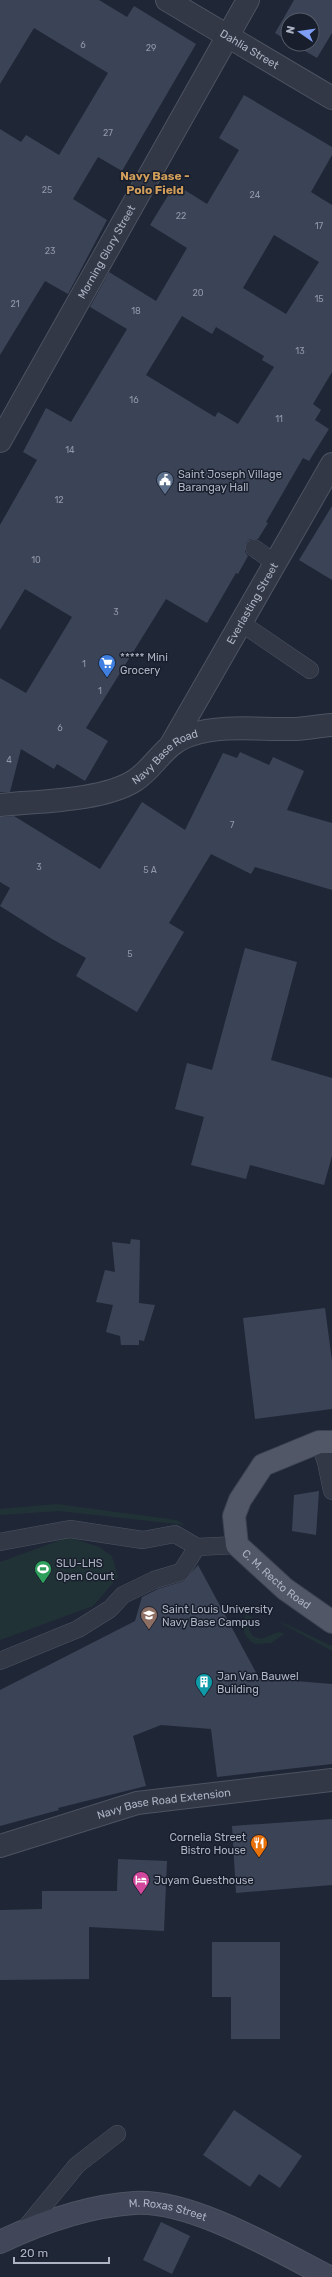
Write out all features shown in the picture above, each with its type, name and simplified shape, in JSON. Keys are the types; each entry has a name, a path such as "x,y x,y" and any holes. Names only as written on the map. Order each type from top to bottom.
{"main road":[{"name":"C. M. Recto Road","path":"326,1442 263,1465 240,1500 234,1516 237,1545 285,1589 332,1622"},
{"name":"M. Roxas Street","path":"0,2242 24,2231 66,2216 100,2208 135,2203 175,2208 258,2240 328,2277"}],"street":[{"name":"Dahlia Street","path":"167,0 332,98"},
{"name":"Morning Glory Street","path":"0,442 248,0"},
{"name":"Everlasting Street","path":"172,743 332,464"},
{"name":"Navy Base Road","path":"0,805 97,795 134,781 157,760 172,743 191,735 229,729 297,729 332,725"},
{"name":"Navy Base Road Extension","path":"0,1846 137,1804 332,1780"}],"lane":[{"path":"254,548 275,563"},
{"path":"241,623 310,670"},
{"path":"326,1442 326,1462 332,1491"},
{"path":"0,1542 70,1529 142,1540 175,1534 197,1547 237,1545"},
{"path":"0,1661 78,1629 110,1609 123,1595 154,1580 181,1572 197,1547"},
{"path":"24,2231 77,2165 117,2134"}],"shaded area":[{"path":"57,1504 176,1520 186,1525 59,1511 0,1515 0,1509"},
{"name":"SLU-LHS Open Court","path":"69,1537 99,1547 112,1556 118,1577 93,1606 0,1640 0,1562"},
{"path":"246,1614 252,1617 249,1630 253,1636 261,1639 279,1632 284,1634 271,1643 255,1644 248,1638 244,1631 243,1627"},
{"path":"281,1623 332,1646 332,1651"}],"building":[{"path":"0,0 99,0 127,17 134,6 196,44 122,171 98,157 73,199 107,220 68,294 45,281 0,355 0,129 21,142 26,135 59,155 108,73 34,28 0,84"},
{"path":"294,0 332,0 332,33 317,58 307,52 320,52 320,12 287,12"},
{"path":"280,24 280,36 275,33"},
{"path":"244,95 332,147 332,155 311,192 332,205 332,372 313,404 321,410 315,420 329,429 309,461 303,458 266,522 268,523 258,539 250,539 246,543 245,552 248,556 238,574 236,573 207,623 166,599 86,728 108,741 85,781 57,764 54,769 21,749 10,792 0,792 0,678 26,693 72,617 25,589 0,630 0,525 37,460 23,452 46,408 71,422 127,329 90,307 109,272 156,301 187,248 150,225 175,184 207,204 239,150 219,138","holes":["274,235 319,262 286,314 243,288","182,316 212,334 216,327 264,356 262,360 274,367 238,424 218,412 215,417 146,375"]},
{"path":"332,506 332,580 299,560"},
{"path":"240,752 269,765 273,757 304,771 287,810 332,823 332,890 255,867 251,874 211,854 169,923 184,932 137,1012 76,976 86,958 52,939 0,906 10,888 0,882 0,817 14,816 100,869 142,802 185,830 223,753 237,758"},
{"path":"245,948 297,962 271,1060 332,1078 332,1156 324,1185 250,1165 246,1179 191,1165 204,1117 175,1109 187,1063 212,1070"},
{"path":"131,1239 140,1240 139,1303 155,1305 144,1341 139,1340 139,1345 121,1345 120,1336 106,1332 113,1305 96,1302 105,1270 115,1272 112,1242 130,1244"},
{"path":"325,1308 332,1361 332,1409 255,1419 243,1318"},
{"path":"319,1491 316,1535 292,1531 294,1495"},
{"path":"198,1565 259,1678 332,1684 332,1764 217,1777 211,1729 161,1725 133,1736 146,1786 58,1808 59,1810 0,1826 0,1690 135,1621 142,1597 158,1589 184,1581"},
{"path":"332,1819 332,1885 236,1893 232,1826"},
{"path":"118,1859 167,1861 164,1931 89,1927 89,1979 0,1980 0,1910 42,1909 42,1891 117,1891"},
{"path":"212,1942 280,1942 280,2039 231,2039 231,1997 212,1997"},
{"path":"234,2110 302,2156 280,2188 259,2174 250,2187 203,2155"},
{"path":"161,2222 190,2236 172,2274 143,2260"}],"place":[{"name":"Saint Joseph Village Barangay Hall","path":"165,495"},
{"name":"***** Mini Grocery","path":"107,678"},
{"name":"SLU-LHS Open Court","path":"43,1584"},
{"name":"Saint Louis University Navy Base Campus","path":"149,1630"},
{"name":"Jan Van Bauwel Building","path":"204,1697"},
{"name":"Cornelia Street Bistro House","path":"259,1858"},
{"name":"Juyam Guesthouse","path":"141,1895"}],"district":[{"name":"Navy Base - Polo Field","path":"155,183"}]}
